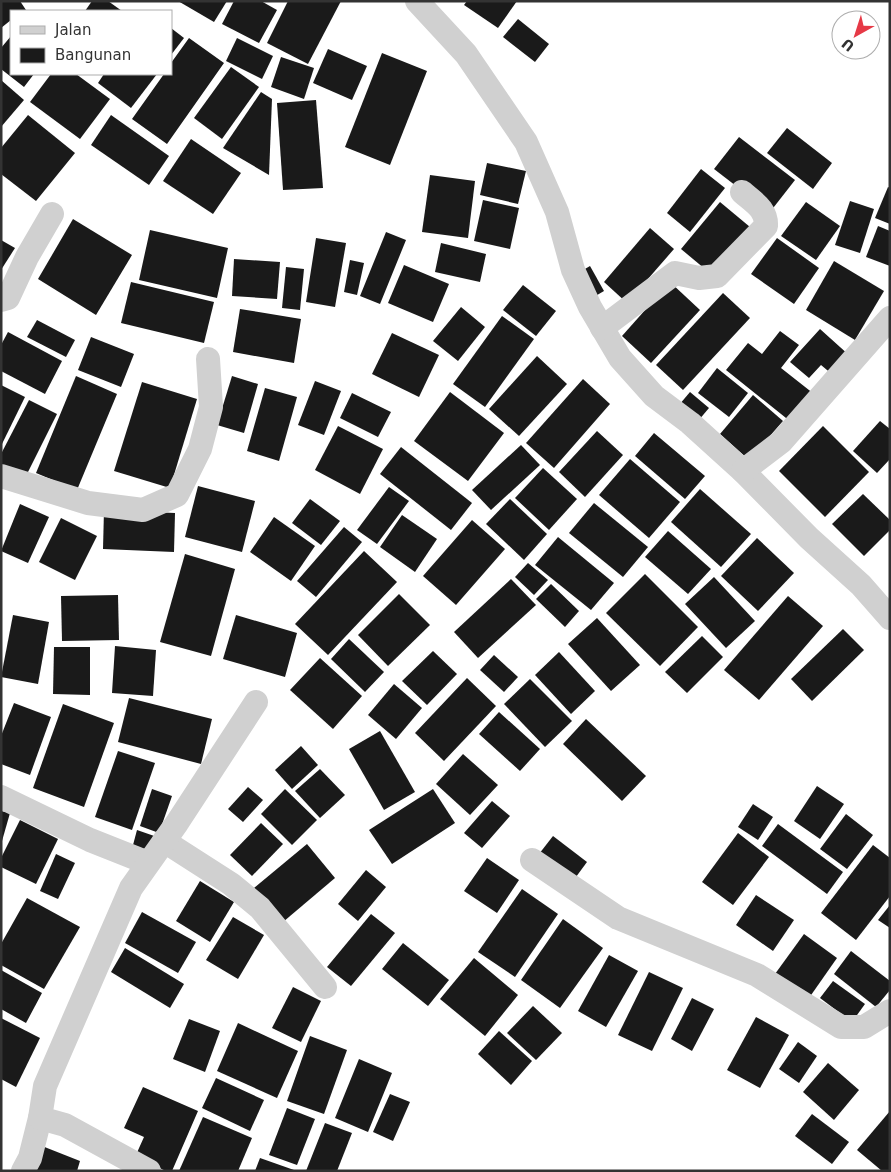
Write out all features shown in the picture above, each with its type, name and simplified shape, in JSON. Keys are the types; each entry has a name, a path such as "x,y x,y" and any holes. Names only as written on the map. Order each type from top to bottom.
{"street":[{"path":"417,1 466,54 526,142 557,212 573,270 602,328 620,358 654,396 690,423 743,472 809,538 861,585 890,618"},
{"path":"602,328 675,273 699,278 717,276 766,226 766,218 761,209 742,192"},
{"path":"1,300 8,298 27,257 52,214"},
{"path":"743,472 781,442 890,318"},
{"path":"1,476 88,503 143,510 178,495 200,449 211,407 208,358"},
{"path":"23,1171 30,1158 40,1118 45,1086 131,888 256,702"},
{"path":"1,798 90,840 148,863"},
{"path":"164,841 231,884 260,908 325,988"},
{"path":"532,860 618,918 757,975 841,1027 864,1027 890,1011"},
{"path":"40,1118 65,1125 149,1171"}],"building":[{"path":"1,1 20,1 26,10 10,10 10,21 1,28"},
{"path":"92,1 108,1 121,10 86,10"},
{"path":"178,1 227,1 214,22"},
{"path":"234,1 261,1 277,10 259,43 222,24"},
{"path":"288,1 341,1 308,64 267,43"},
{"path":"467,1 517,1 498,28 464,5"},
{"path":"518,19 549,44 535,62 503,37"},
{"path":"172,29 184,38 172,54"},
{"path":"10,37 10,75 33,75 24,87 1,69 1,48"},
{"path":"189,38 224,63 167,144 132,119 163,75 172,75 172,62"},
{"path":"237,38 273,56 262,79 226,61"},
{"path":"328,49 367,66 352,100 313,83"},
{"path":"382,53 427,71 390,165 345,147"},
{"path":"281,57 314,68 304,99 271,87"},
{"path":"231,67 259,87 222,139 194,118"},
{"path":"50,75 77,75 110,99 80,139 30,102"},
{"path":"103,75 156,75 131,108 98,83"},
{"path":"1,80 24,100 1,127"},
{"path":"261,92 272,99 269,175 223,148"},
{"path":"316,100 323,188 283,190 277,103"},
{"path":"28,115 75,153 36,201 1,174 1,148"},
{"path":"111,115 169,156 149,185 91,145"},
{"path":"787,128 832,163 813,189 767,153"},
{"path":"739,137 795,180 770,212 714,169"},
{"path":"191,139 241,173 213,214 163,181"},
{"path":"487,163 526,171 518,204 480,195"},
{"path":"701,169 725,188 690,232 667,213"},
{"path":"430,175 475,181 468,238 422,232"},
{"path":"888,187 890,188 890,224 875,218"},
{"path":"483,200 519,208 510,249 474,241"},
{"path":"850,201 874,209 860,253 835,245"},
{"path":"720,202 750,227 711,274 681,249"},
{"path":"806,202 840,226 816,260 781,236"},
{"path":"73,219 132,255 96,315 38,279"},
{"path":"878,226 890,231 890,266 866,257"},
{"path":"650,228 674,249 627,303 604,282"},
{"path":"150,230 228,248 217,298 139,280"},
{"path":"386,232 406,240 380,304 360,296"},
{"path":"316,238 346,243 335,307 306,302"},
{"path":"777,238 819,268 794,304 751,274"},
{"path":"1,240 15,248 1,270"},
{"path":"441,243 486,254 480,282 435,272"},
{"path":"234,259 280,262 277,299 232,296"},
{"path":"350,260 364,263 357,295 344,292"},
{"path":"834,261 884,291 855,340 806,310"},
{"path":"404,265 449,284 433,322 388,303"},
{"path":"590,266 604,291 592,298 578,273"},
{"path":"286,267 304,269 300,310 282,308"},
{"path":"131,282 214,302 204,343 121,323"},
{"path":"670,282 700,310 651,363 622,336"},
{"path":"523,285 556,311 536,336 503,310"},
{"path":"723,293 750,318 683,390 656,365"},
{"path":"461,307 485,327 458,361 433,341"},
{"path":"240,309 301,319 294,363 233,352"},
{"path":"502,316 534,339 485,407 453,384"},
{"path":"37,320 75,340 66,357 27,337"},
{"path":"820,329 850,356 833,375 821,365 809,378 790,362"},
{"path":"780,331 799,345 781,368 814,394 791,422 726,370 748,343 762,354"},
{"path":"8,332 62,361 45,394 1,371 1,345"},
{"path":"392,333 439,355 419,397 372,374"},
{"path":"91,337 134,354 121,387 78,370"},
{"path":"537,356 567,384 519,436 489,409"},
{"path":"717,368 748,393 729,417 698,393"},
{"path":"76,376 117,394 77,490 36,473"},
{"path":"232,376 258,384 244,433 217,425"},
{"path":"583,379 610,404 554,468 526,443"},
{"path":"315,381 341,391 324,435 298,425"},
{"path":"142,382 197,399 170,488 114,471"},
{"path":"1,385 25,397 1,446"},
{"path":"265,388 297,397 279,461 247,451"},
{"path":"450,392 504,433 468,481 414,441"},
{"path":"690,392 709,408 698,421 679,405"},
{"path":"352,393 391,412 378,437 340,418"},
{"path":"753,395 783,421 749,460 720,434"},
{"path":"29,400 57,414 25,478 1,466 1,454"},
{"path":"880,421 890,429 890,459 877,473 853,451"},
{"path":"338,426 383,449 360,494 315,470"},
{"path":"823,426 869,472 825,517 779,471"},
{"path":"597,431 623,455 585,497 559,472"},
{"path":"654,433 705,476 685,499 635,456"},
{"path":"521,445 540,465 491,510 472,490"},
{"path":"401,447 472,503 451,530 380,474"},
{"path":"630,459 680,502 649,538 599,495"},
{"path":"543,468 577,499 549,530 515,498"},
{"path":"198,486 255,501 242,552 185,537"},
{"path":"389,487 409,501 377,544 357,530"},
{"path":"700,489 751,534 721,567 671,522"},
{"path":"863,494 890,520 890,530 864,556 832,524"},
{"path":"310,499 340,521 321,545 292,523"},
{"path":"510,499 547,534 524,560 486,524"},
{"path":"594,503 648,547 623,577 569,533"},
{"path":"20,504 49,517 28,563 1,551"},
{"path":"104,510 175,513 174,552 103,549"},
{"path":"402,515 437,539 415,572 380,547"},
{"path":"274,517 315,546 291,581 250,552"},
{"path":"61,518 97,536 75,580 39,562"},
{"path":"472,520 505,549 456,605 423,576"},
{"path":"344,527 362,542 316,597 297,581"},
{"path":"668,531 711,569 688,594 645,557"},
{"path":"558,537 614,583 591,610 535,565"},
{"path":"757,538 794,573 758,611 721,576"},
{"path":"364,551 397,582 328,655 295,624"},
{"path":"185,554 235,569 211,656 160,642"},
{"path":"528,563 548,580 534,595 515,577"},
{"path":"645,574 698,627 660,666 606,613"},
{"path":"714,577 755,621 726,648 685,604"},
{"path":"511,579 536,605 478,658 454,632"},
{"path":"551,584 579,611 565,627 536,599"},
{"path":"399,594 430,625 388,666 358,635"},
{"path":"118,595 119,640 62,641 61,596"},
{"path":"788,596 823,626 759,700 724,670"},
{"path":"13,615 49,622 38,684 1,677"},
{"path":"236,615 297,633 285,677 223,659"},
{"path":"597,618 640,665 611,691 568,644"},
{"path":"843,629 864,650 812,701 791,679"},
{"path":"702,636 723,657 687,693 665,672"},
{"path":"349,639 384,672 365,692 331,659"},
{"path":"115,646 156,650 153,696 112,693"},
{"path":"54,647 90,647 90,695 53,694"},
{"path":"433,651 457,674 427,705 402,681"},
{"path":"559,652 595,691 571,714 535,675"},
{"path":"494,655 518,677 504,692 480,670"},
{"path":"320,658 362,696 333,729 290,690"},
{"path":"467,678 496,706 444,761 415,733"},
{"path":"530,679 572,721 545,747 504,704"},
{"path":"394,684 422,708 396,739 368,715"},
{"path":"129,698 212,719 201,764 118,742"},
{"path":"14,703 51,717 30,775 1,764 1,736"},
{"path":"63,704 114,723 84,807 33,788"},
{"path":"499,712 540,749 520,771 479,734"},
{"path":"586,719 646,776 622,801 563,744"},
{"path":"380,731 415,792 384,810 349,749"},
{"path":"301,746 318,765 292,789 275,770"},
{"path":"118,751 155,763 132,830 95,817"},
{"path":"463,754 498,785 470,815 436,784"},
{"path":"320,769 345,795 320,818 295,791"},
{"path":"817,786 844,804 820,839 794,821"},
{"path":"248,787 263,800 243,822 228,809"},
{"path":"152,789 172,796 159,833 140,826"},
{"path":"285,789 317,820 292,845 261,814"},
{"path":"433,789 455,823 392,864 369,830"},
{"path":"492,801 510,816 482,848 464,833"},
{"path":"753,804 773,817 758,840 738,827"},
{"path":"1,811 10,813 2,841 1,841"},
{"path":"846,814 873,835 847,869 820,849"},
{"path":"20,820 58,839 36,884 1,867 1,858"},
{"path":"261,823 283,844 252,876 230,855"},
{"path":"778,824 843,872 827,894 762,846"},
{"path":"137,830 160,838 155,853 133,845"},
{"path":"738,833 769,857 733,905 702,882"},
{"path":"553,836 587,862 573,881 539,854"},
{"path":"307,844 335,878 283,922 254,888"},
{"path":"873,845 890,858 890,896 856,940 821,913"},
{"path":"56,854 75,863 58,899 40,891"},
{"path":"487,858 519,880 497,913 464,891"},
{"path":"366,870 386,887 358,921 338,904"},
{"path":"200,881 234,902 210,942 176,921"},
{"path":"522,889 558,914 515,977 478,952"},
{"path":"756,895 794,920 773,951 736,925"},
{"path":"27,898 80,927 44,989 1,965 1,944"},
{"path":"890,905 890,928 878,920"},
{"path":"142,912 196,942 178,973 125,943"},
{"path":"371,914 395,933 351,986 327,967"},
{"path":"233,917 264,935 238,979 206,960"},
{"path":"563,919 603,948 560,1008 521,980"},
{"path":"804,934 837,958 809,998 775,974"},
{"path":"403,943 449,980 428,1006 382,969"},
{"path":"125,948 184,984 170,1008 111,972"},
{"path":"851,951 890,981 890,990 876,1007 834,974"},
{"path":"609,955 638,971 606,1027 578,1011"},
{"path":"474,958 518,995 485,1036 440,999"},
{"path":"1,970 42,993 26,1023 1,1009"},
{"path":"649,972 683,988 652,1051 618,1035"},
{"path":"833,981 865,1004 852,1022 820,998"},
{"path":"293,987 321,1001 301,1042 272,1028"},
{"path":"692,998 714,1009 692,1051 671,1039"},
{"path":"533,1006 562,1033 536,1060 507,1033"},
{"path":"756,1017 789,1035 760,1088 727,1070"},
{"path":"1,1018 40,1038 16,1087 1,1079"},
{"path":"189,1019 220,1031 205,1072 173,1059"},
{"path":"238,1023 298,1051 277,1098 217,1071"},
{"path":"499,1031 532,1061 511,1085 478,1054"},
{"path":"310,1036 347,1050 324,1114 287,1101"},
{"path":"798,1042 817,1056 799,1083 779,1069"},
{"path":"359,1059 392,1073 368,1132 335,1118"},
{"path":"828,1063 859,1090 834,1120 803,1092"},
{"path":"216,1078 264,1100 250,1131 202,1108"},
{"path":"143,1087 198,1111 172,1171 166,1171 135,1157 144,1137 124,1128"},
{"path":"390,1094 410,1102 393,1141 373,1132"},
{"path":"287,1108 315,1119 297,1165 269,1155"},
{"path":"890,1111 890,1171 882,1171 857,1150"},
{"path":"812,1114 849,1142 832,1164 795,1136"},
{"path":"203,1117 252,1138 238,1171 179,1171"},
{"path":"325,1123 352,1133 337,1171 306,1171"},
{"path":"42,1146 80,1161 77,1171 32,1171"},
{"path":"260,1158 294,1170 294,1171 255,1171"}]}
